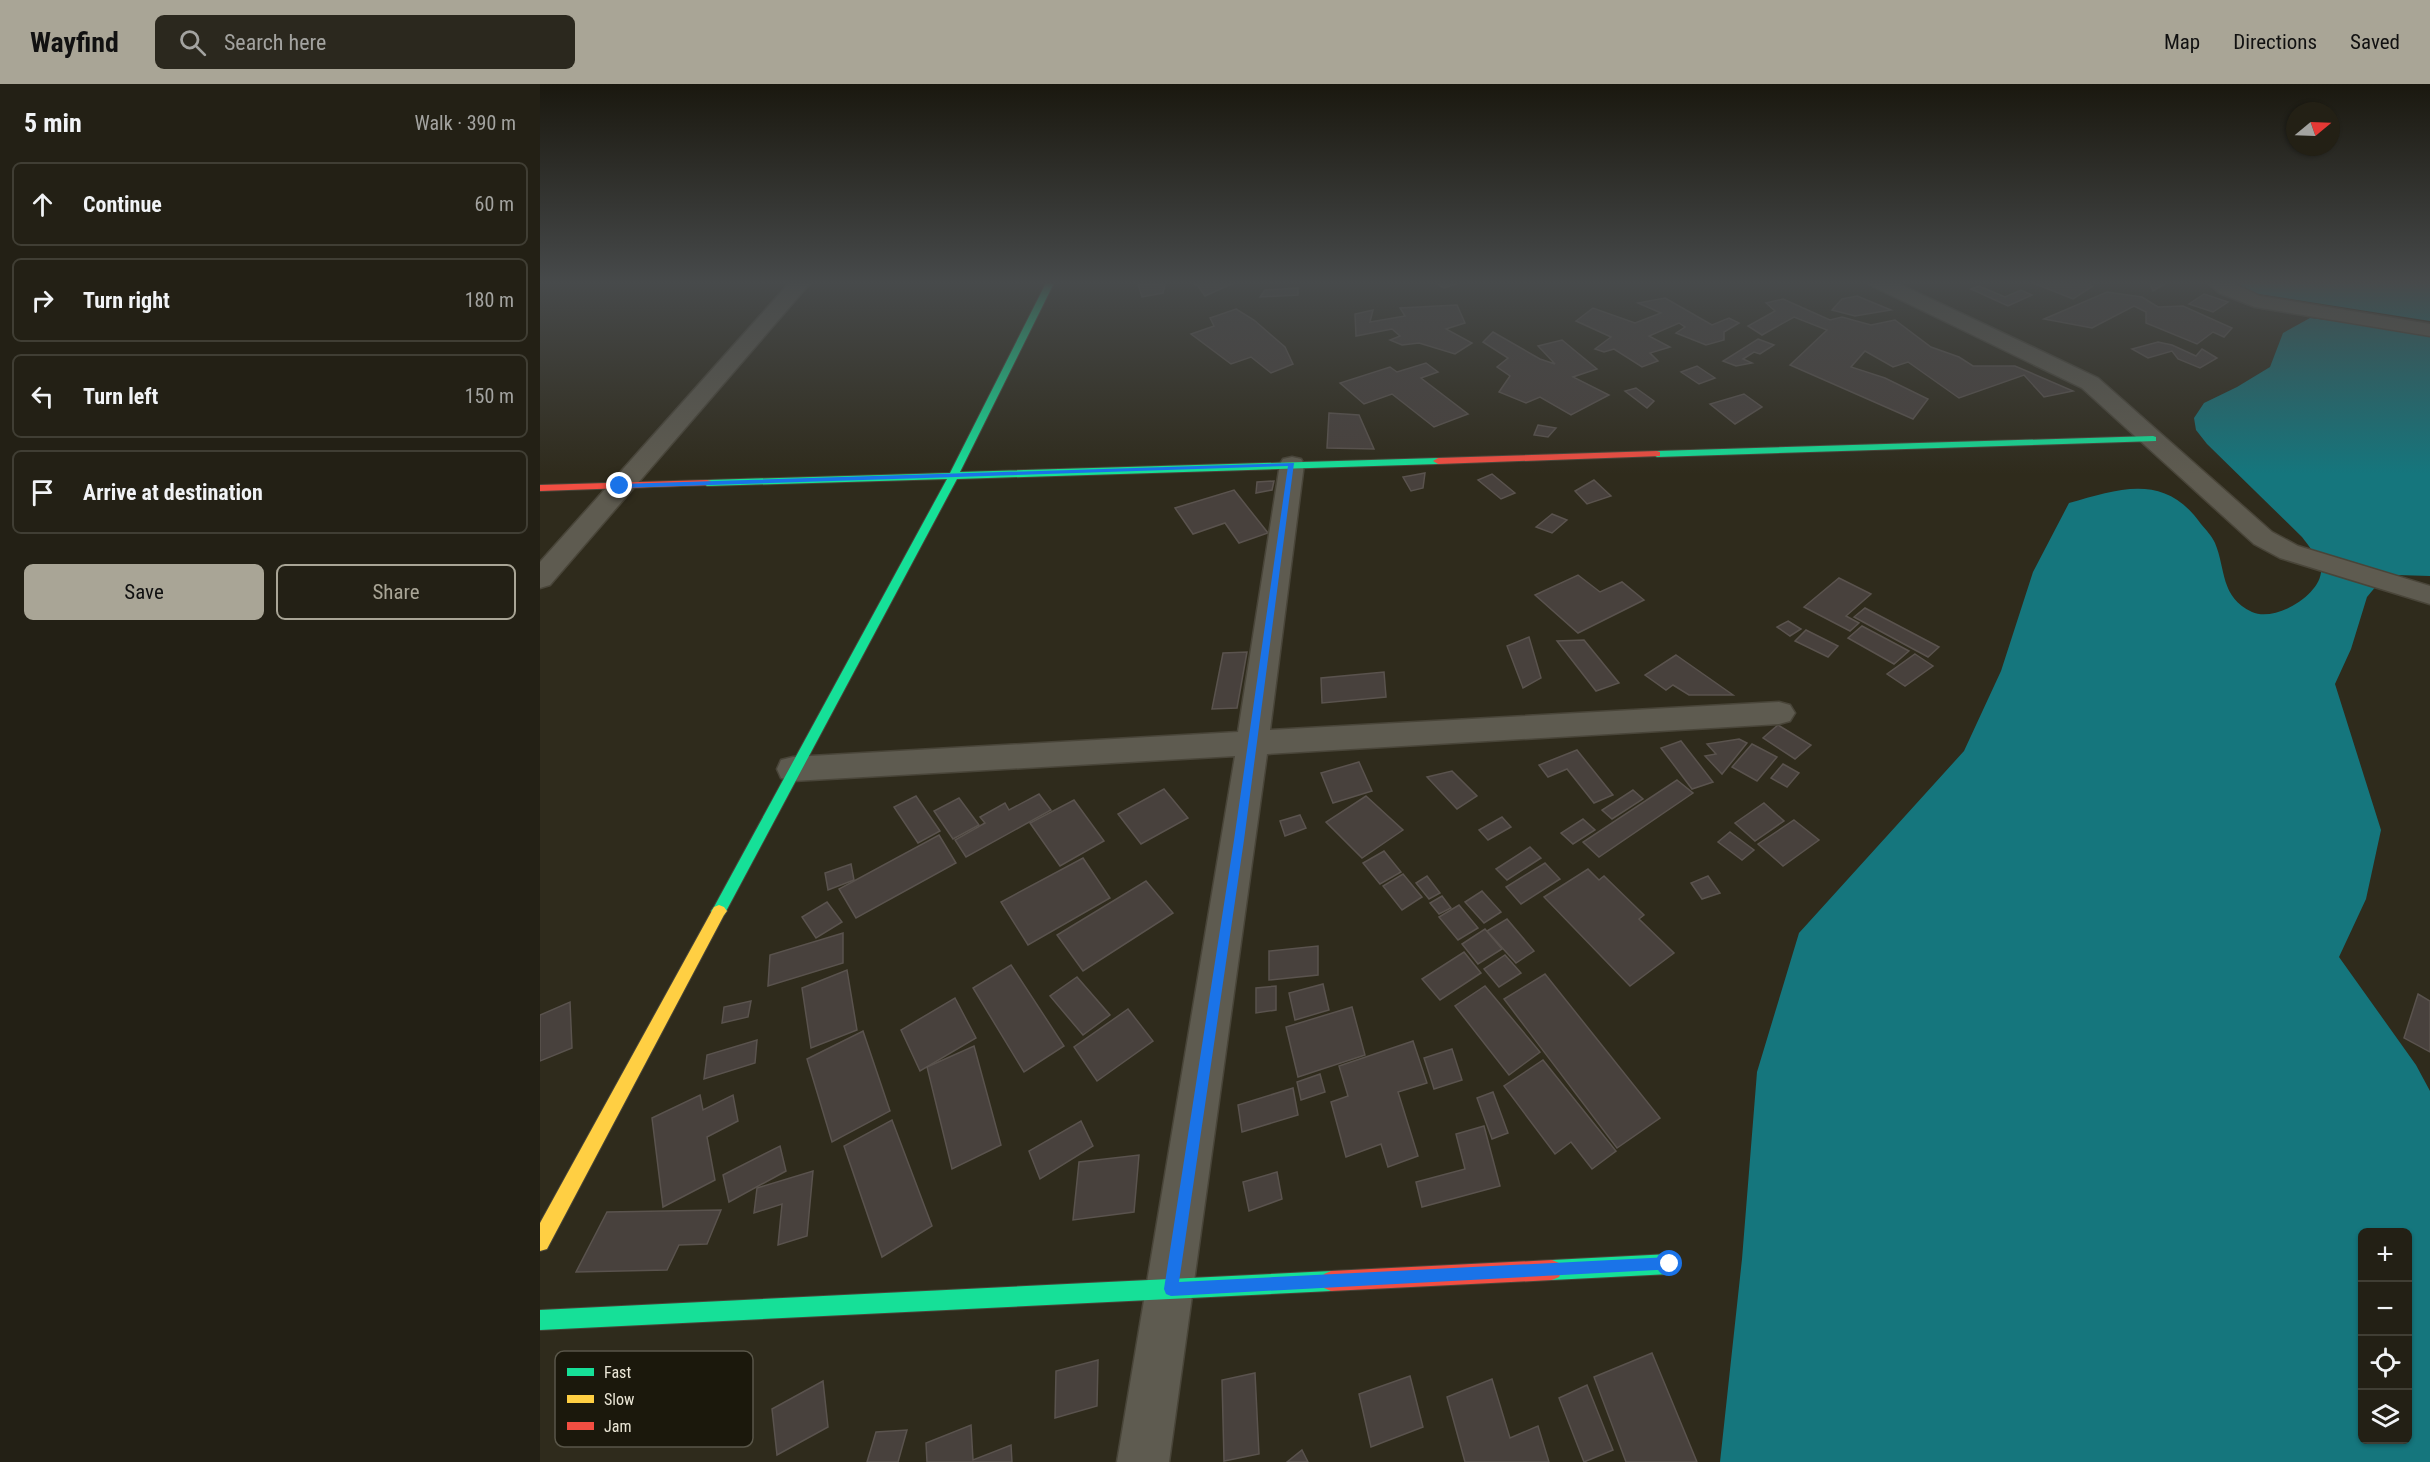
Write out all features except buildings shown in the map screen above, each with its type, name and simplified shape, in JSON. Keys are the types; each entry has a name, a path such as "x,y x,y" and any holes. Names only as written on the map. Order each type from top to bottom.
{"street":[{"path":"540,579 745,345"},
{"path":"540,1242 793,769 954,475 1019,345"},
{"path":"2011,345 2090,383 2264,538 2289,552 2430,595"},
{"path":"540,488 2153,439"},
{"path":"1143,1462 1253,743 1292,464"},
{"path":"793,769 1779,713"},
{"path":"540,1320 1670,1264"}],"water":[{"path":"2278,345 2430,345 2430,576 2397,575 2377,585 2367,597 2351,649 2335,684 2381,830 2366,899 2339,957 2416,1065 2430,1091 2430,1462 1720,1462 1742,1259 1757,1072 1799,933 1964,751 2001,671 2033,572 2069,503 2106,493 2141,489 2157,491 2172,497 2187,508 2212,538 2229,590 2234,599 2252,612 2262,614 2285,610 2297,604 2315,587 2320,578 2321,568 2302,537 2207,444 2196,430 2194,418 2204,403 2270,367"}],"traffic: fast":[{"path":"719,911 954,475 1019,345"},
{"path":"1657,454 2153,439"},
{"path":"707,483 1438,461"},
{"path":"1552,1270 1670,1264"},
{"path":"540,1320 1331,1281"}],"traffic: slow":[{"path":"540,1242 719,911"}],"traffic: jam":[{"path":"1438,461 1657,454"},
{"path":"540,488 707,483"},
{"path":"1331,1281 1552,1270"}],"route":[{"path":"620,486 1292,464 1239,840 1171,1289 1670,1264"}]}
